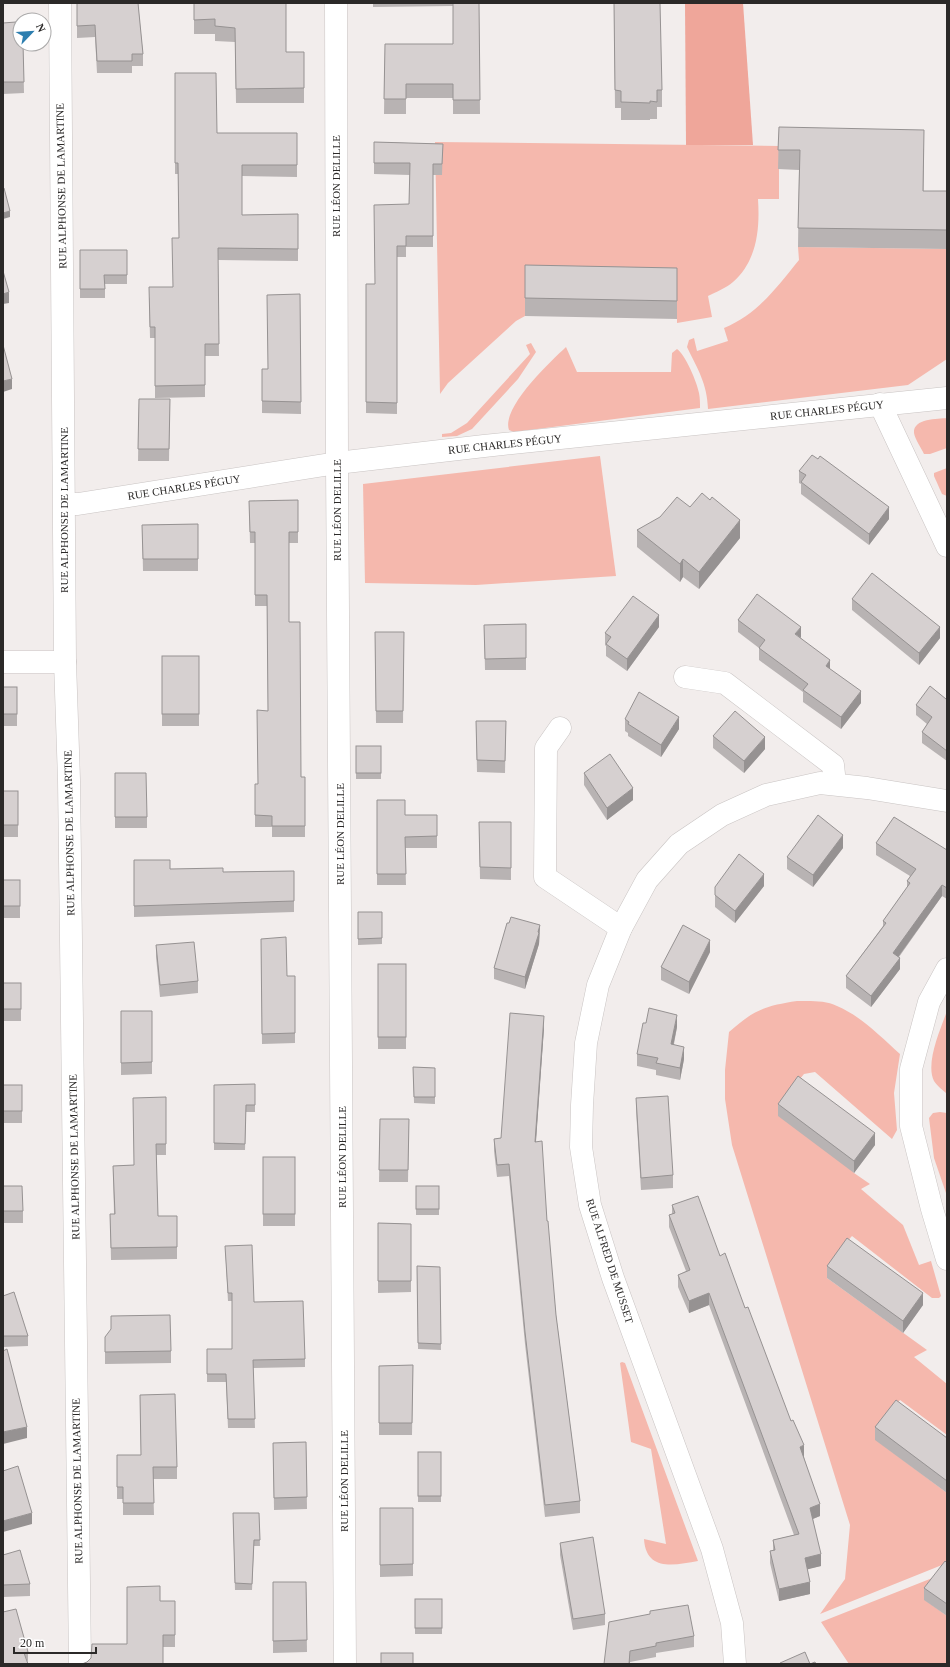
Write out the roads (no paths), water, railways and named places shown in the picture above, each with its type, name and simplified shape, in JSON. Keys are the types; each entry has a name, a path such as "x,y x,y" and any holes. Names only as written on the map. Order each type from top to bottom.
{"street":[{"name":"RUE ALPHONSE DE LAMARTINE","path":"60,3 65,662 69,780 80,1664"},
{"name":"RUE LÉON DELILLE","path":"336,3 337,463 344,1664"},
{"name":"RUE CHARLES PÉGUY","path":"65,504 78,504 337,463 492,445 947,398"},
{"path":"880,404 947,546"},
{"path":"3,662 65,662"},
{"path":"685,677 725,683 833,765 835,784"},
{"path":"560,728 546,748 545,877 621,928"},
{"name":"RUE ALFRED DE MUSSET","path":"735,1664 732,1622 712,1549 613,1278 590,1205 581,1147 586,1043 598,985 621,928 647,880 680,844 722,815 766,795 820,783 947,801"},
{"path":"947,969 929,1002 911,1069 911,1126 932,1209 947,1258"}]}
